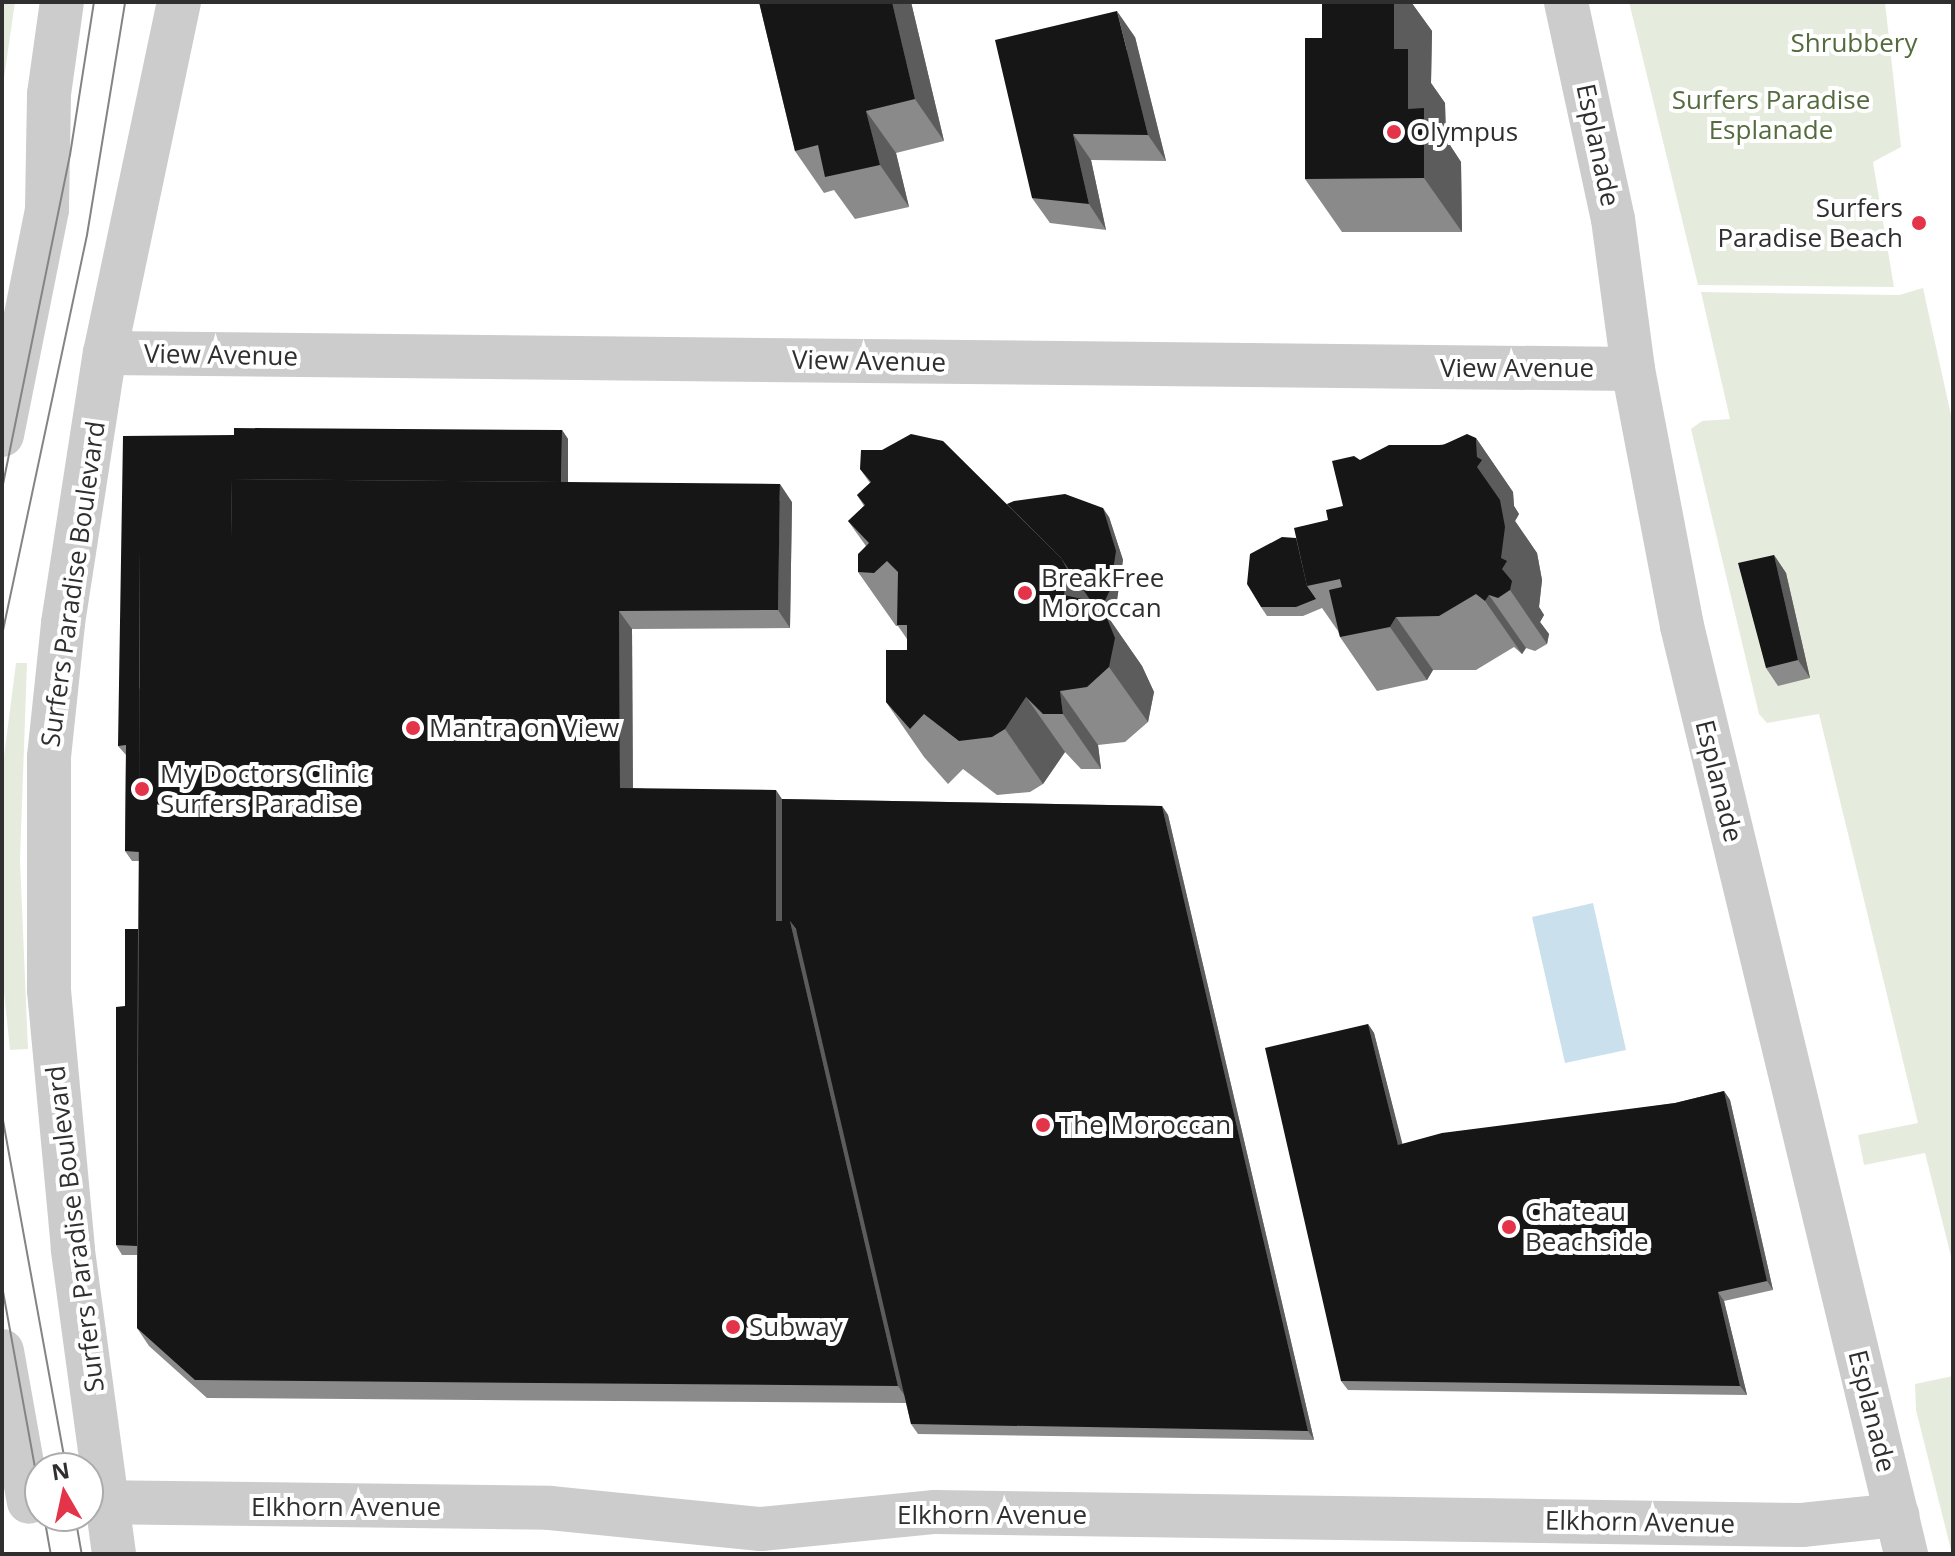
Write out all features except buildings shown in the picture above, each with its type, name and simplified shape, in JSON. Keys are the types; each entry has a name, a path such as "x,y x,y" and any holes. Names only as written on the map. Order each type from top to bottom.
{"street":[{"path":"2,435 47,209 49,94 62,2"},
{"name":"Surfers Paradise Boulevard","path":"93,1452 56,1075 48,872 56,676 105,353 179,2"},
{"name":"Esplanade","path":"1566,2 1613,219 1633,369 1682,626 1902,1535"},
{"name":"View Avenue","path":"105,353 1633,369"},
{"path":"2,1351 24,1502"},
{"name":"Elkhorn Avenue","path":"104,1503 550,1508 765,1542 935,1512 1802,1525 1902,1535"},
{"name":"Surfers Paradise Boulevard","path":"104,1522 114,1554"}],"green space":[{"path":"2,2 15,2 2,92"},
{"name":"Surfers Paradise Esplanade","path":"1629,2 1885,2 1901,147 1873,162 1894,287 1698,285"},
{"path":"1923,288 1953,424 1953,1264 1925,1153 1864,1165 1858,1135 1918,1123 1819,714 1767,723 1759,714 1691,429 1702,421 1730,419 1701,292 1899,295"},
{"path":"16,663 27,663 20,860 28,1049 10,1050 2,973 2,772"},
{"path":"1953,1376 1952,1554 1916,1410 1915,1384"}],"water":[{"path":"1593,903 1626,1050 1565,1063 1532,917"}],"tram line":[{"path":"2,489 70,155 94,2"},
{"path":"2,635 87,235 125,2"},
{"path":"2,1115 63,1452"},
{"path":"2,1286 32,1452"},
{"path":"47,1532 51,1554"},
{"path":"78,1532 82,1554"}],"place":[{"name":"Olympus","path":"1394,132"},
{"name":"Surfers Paradise Beach","path":"1919,223"},
{"name":"BreakFree Moroccan","path":"1025,593"},
{"name":"Mantra on View","path":"413,728"},
{"name":"My Doctors Clinic Surfers Paradise","path":"142,789"},
{"name":"The Moroccan","path":"1043,1125"},
{"name":"Chateau Beachside","path":"1509,1227"},
{"name":"Subway","path":"733,1327"}],"park label":[{"name":"Shrubbery","path":"1854,43"}]}
